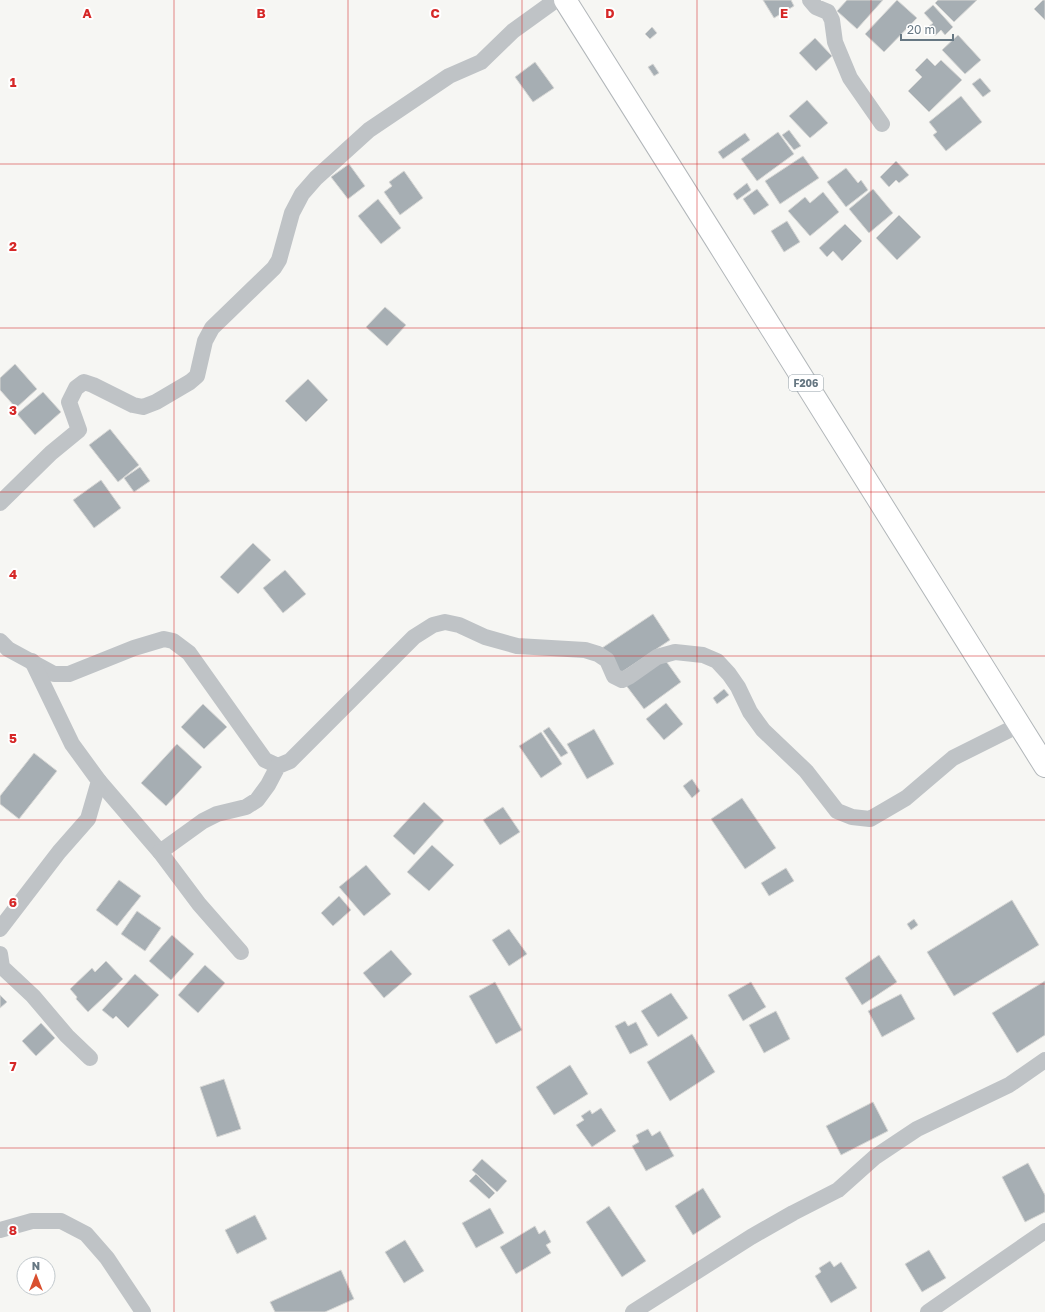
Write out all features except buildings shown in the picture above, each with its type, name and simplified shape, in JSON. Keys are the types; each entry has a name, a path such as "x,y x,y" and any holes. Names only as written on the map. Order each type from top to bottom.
{"main road":[{"name":"F206","path":"565,0 1045,766"}],"street":[{"path":"0,503 51,453 79,430 69,402 76,388 84,382 133,405 143,407 156,402 190,382 197,376 205,341 212,328 274,268 279,260 292,213 302,194 316,178 369,130 449,76 481,62 513,31 556,0"},
{"path":"810,0 816,7 828,12 832,20 835,42 850,78 882,124"},
{"path":"160,852 203,821 217,814 246,807 257,800 268,785 278,766 290,761 414,636 433,625 445,622 459,625 485,636 517,646 585,650 598,654 607,660 614,676 622,680 657,657 675,652 703,655 718,661 738,687 750,712 763,730 806,771 836,811 852,817 870,819 906,798 953,758 1019,725"},
{"path":"0,642 54,674 69,674 164,639 173,641 189,653 265,760 278,766"},
{"path":"32,661 72,744 99,782 160,852 199,904 241,952"},
{"path":"0,929 59,852 88,819 99,782"},
{"path":"0,954 2,967 33,996 66,1036 90,1058"},
{"path":"633,1312 757,1234 793,1213 838,1190 875,1157 917,1129 1010,1085 1045,1060"},
{"path":"0,1230 32,1221 61,1221 86,1234 107,1258 144,1312"},
{"path":"928,1312 1045,1231"}]}
